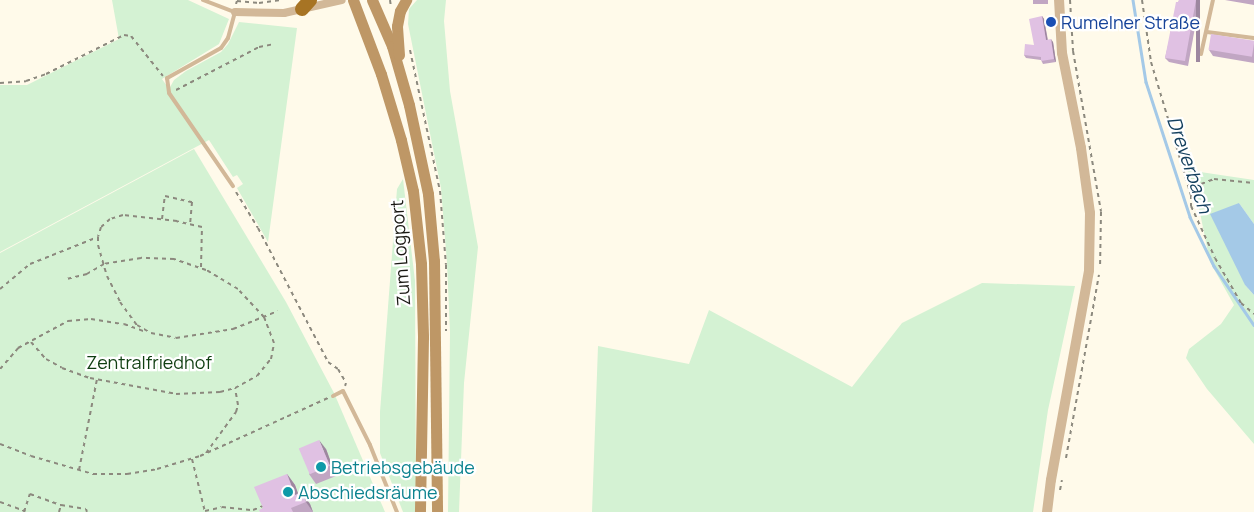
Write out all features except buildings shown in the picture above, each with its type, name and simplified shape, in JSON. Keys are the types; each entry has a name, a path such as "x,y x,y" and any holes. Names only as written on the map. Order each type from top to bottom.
{"main road":[{"name":"Zum Logport","path":"353,0 381,74 401,140 413,191 421,264 423,337 420,512"},
{"name":"Zum Logport","path":"372,0 392,46 400,71 428,194 434,261 437,512"},
{"path":"400,71 397,26 400,11 406,0"}],"street":[{"path":"235,12 284,13 306,4 342,0"},
{"path":"1047,512 1051,480 1089,270 1090,213 1081,148 1062,53 1059,0"}],"lane":[{"path":"203,0 235,12 228,38 221,48 167,78 169,93 233,186"},
{"path":"1201,54 1213,0"},
{"path":"1207,32 1254,38"},
{"path":"333,396 343,391 370,445 393,499 396,512"}],"path":[{"path":"235,12 237,1 259,3 281,0"},
{"path":"1142,0 1151,62 1191,195 1191,206 1215,258 1241,303 1254,314"},
{"path":"0,83 26,81 46,74 124,36 131,36 160,74 167,78"},
{"path":"169,93 259,47 274,44"},
{"path":"1191,195 1201,184 1214,179 1254,183"},
{"path":"233,186 258,228 328,362 338,369 346,383 343,391"},
{"path":"162,219 165,196 192,202 190,224"},
{"path":"151,333 137,325 120,302 106,276 98,245 101,228 110,219 123,215 162,219 202,227 201,268"},
{"path":"0,289 30,264 98,237"},
{"path":"31,342 46,359 54,364 97,380 176,394 220,392 235,388 257,376 271,359 274,344 264,317 238,289 201,268 174,259 141,258 104,264 87,274 66,279"},
{"path":"0,369 18,348 68,321 91,319 124,324 151,333 176,338 233,329 278,311"},
{"path":"79,470 97,380"},
{"path":"204,454 236,412 238,404 235,388"},
{"path":"0,444 93,474 127,474 157,469 192,459 333,396"},
{"path":"192,459 205,512 222,507 253,510 263,506"},
{"path":"0,502 24,511 30,494 61,505 86,508 87,512"},
{"path":"59,512 61,505"}],"green space":[{"path":"112,0 188,0 229,19 219,44 162,79 169,89 174,80 186,71 221,52 228,44 239,22 297,28 268,242 237,188 243,184 237,175 233,177 209,140 0,252 0,85 27,85 119,39"},
{"path":"417,0 446,0 444,21 450,91 478,247 464,383 459,512 448,512 450,332 447,263 441,188 408,24 409,9"},
{"name":"Zentralfriedhof","path":"194,149 286,302 334,393 385,512 0,512 0,253"},
{"path":"1187,170 1254,180 1254,224 1239,203 1245,285 1254,295 1254,444 1207,389 1186,358 1189,349 1221,324 1234,305 1210,262 1197,198"},
{"path":"403,179 415,281 416,512 403,512 380,453 380,412 397,189"},
{"path":"982,283 1075,286 1048,410 1033,512 592,512 598,346 689,364 709,310 852,387 902,323"}],"water":[{"path":"1239,203 1254,224 1254,295 1245,285 1210,214"}],"waterway":[{"name":"Dreverbach","path":"1133,0 1146,82 1190,217 1214,266 1254,325"}],"place":[{"name":"Rumelner Straße","path":"1051,22"},
{"name":"Betriebsgebäude","path":"321,467"},
{"name":"Abschiedsräume","path":"288,492"}]}
